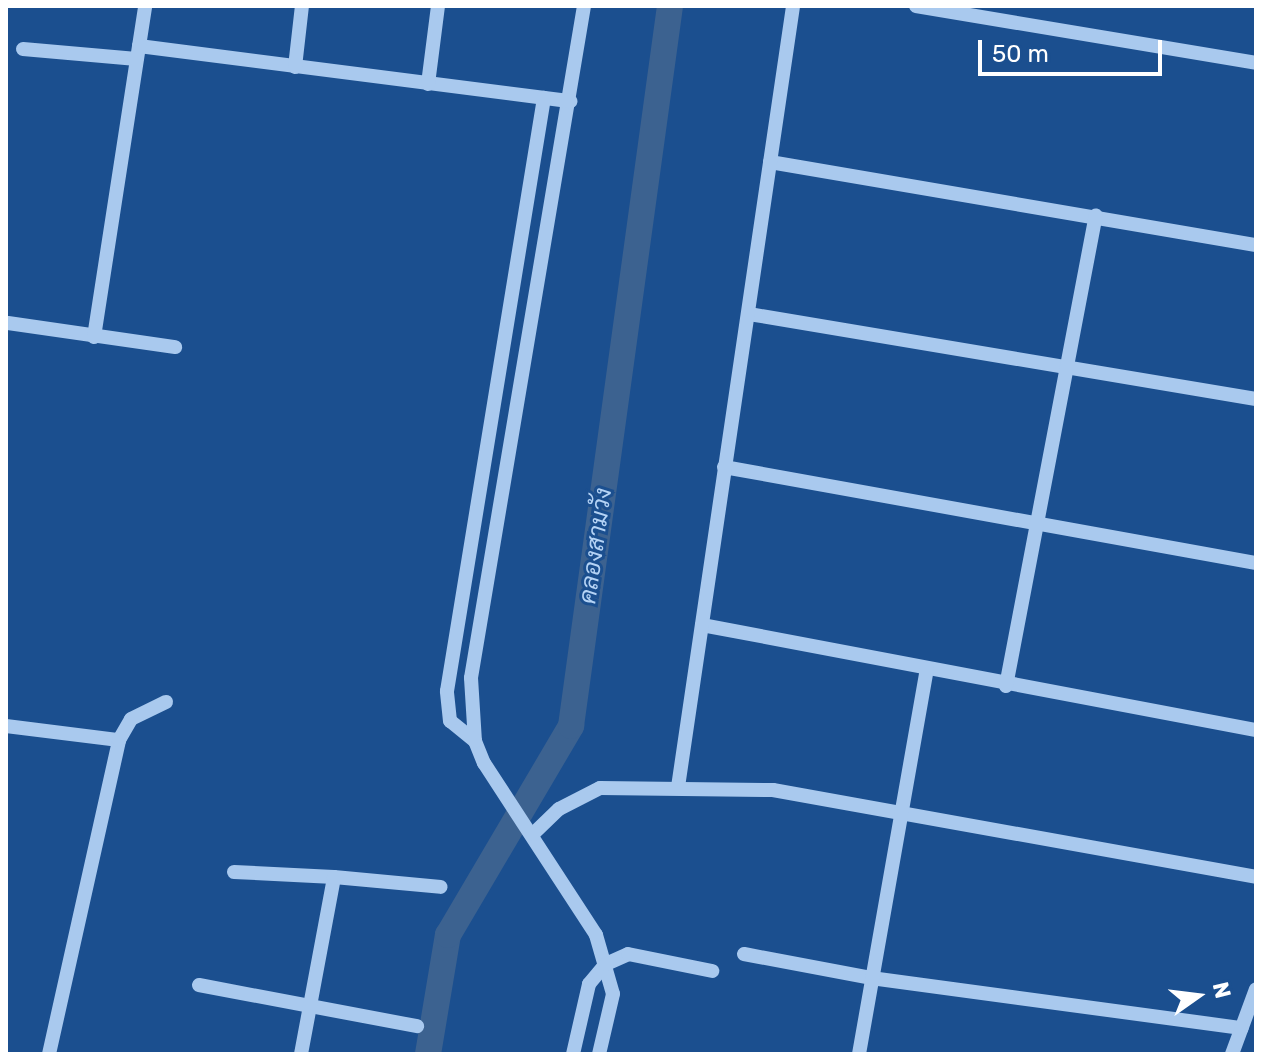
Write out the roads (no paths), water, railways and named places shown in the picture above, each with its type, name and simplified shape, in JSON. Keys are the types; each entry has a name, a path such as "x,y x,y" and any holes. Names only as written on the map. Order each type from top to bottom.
{"street":[{"path":"94,337 145,6"},
{"path":"295,67 302,6"},
{"path":"428,84 438,6"},
{"path":"584,6 571,101 471,678 475,741 498,788 532,832 596,935 606,964 613,994 599,1054"},
{"path":"678,787 793,6"},
{"path":"916,6 1256,63"},
{"path":"23,49 138,52 295,67 571,101"},
{"path":"475,741 450,721 447,691 544,98"},
{"path":"770,162 1256,245"},
{"path":"1006,686 1041,521 1096,216"},
{"path":"749,314 1256,399"},
{"path":"8,323 175,347"},
{"path":"724,467 1041,521 1256,563"},
{"path":"702,625 1006,686 1256,730"},
{"path":"859,1054 904,817 927,669"},
{"path":"49,1054 119,740 131,719 166,702"},
{"path":"6,726 119,740"},
{"path":"532,832 559,809 592,790 646,792 678,787 773,790 904,817 1256,877"},
{"path":"234,872 441,887"},
{"path":"301,1054 334,877"},
{"path":"573,1054 589,984 606,964 628,954 712,971"},
{"path":"744,954 871,978 1242,1028"},
{"path":"199,985 417,1026"},
{"path":"1232,1054 1256,989"}],"waterway":[{"name":"คลองสามวัง","path":"428,1054 448,935 571,726 670,6"}]}
